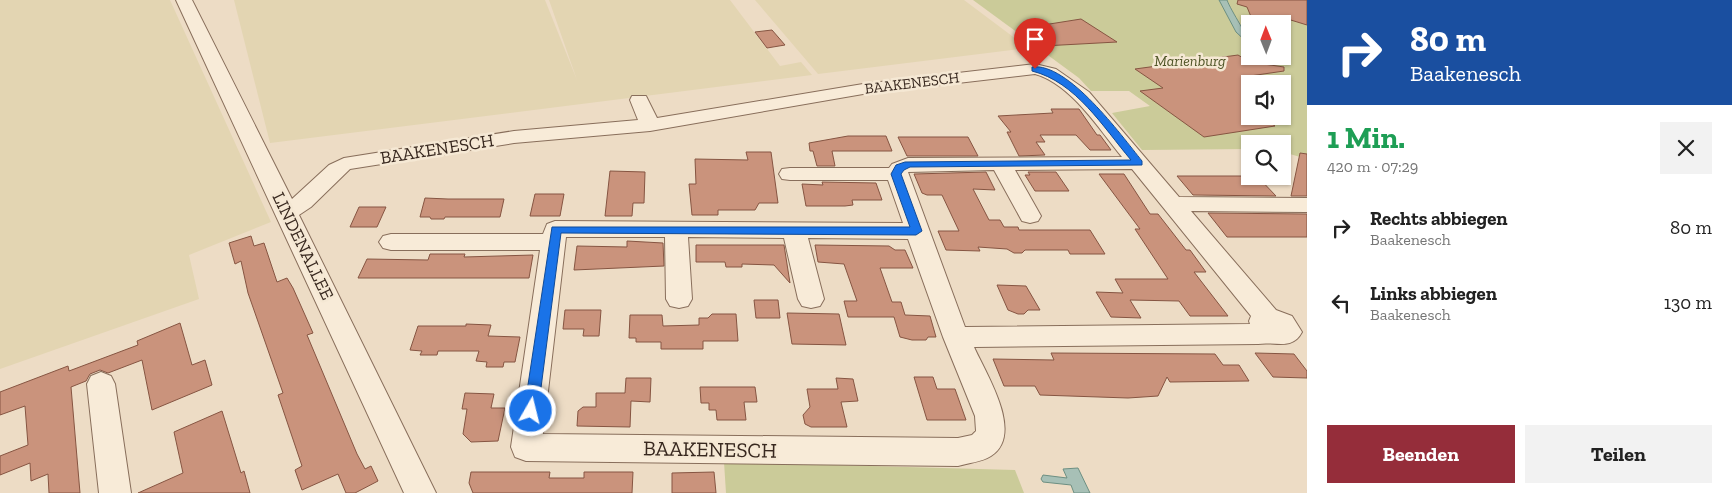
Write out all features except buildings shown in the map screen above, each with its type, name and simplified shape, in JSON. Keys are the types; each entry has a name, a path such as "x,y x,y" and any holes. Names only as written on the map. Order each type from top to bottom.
{"street":[{"name":"LINDENALLEE","path":"184,0 420,493"},
{"name":"BAAKENESCH","path":"287,212 302,205 343,158 514,137 650,125 863,89 1035,69 1050,73 1082,96 1173,204 1283,329"},
{"path":"639,100 650,125"},
{"path":"790,174 896,174 900,168 920,162 1139,163"},
{"path":"1001,163 1030,216"},
{"name":"BAAKENESCH","path":"554,242 526,447 958,452 981,446 991,435 990,416 956,337 896,174"},
{"path":"1173,204 1307,206"},
{"path":"391,242 554,242 556,229 916,231"},
{"path":"676,230 679,299"},
{"path":"794,230 811,299"},
{"name":"BAAKENESCH","path":"956,337 1258,334 1283,329"},
{"path":"101,384 115,493"}],"shaded area":[{"path":"0,0 170,0 271,222 189,255 199,299 0,369"},
{"path":"234,0 545,0 577,80 549,0 730,0 780,66 801,62 812,75 270,143"},
{"path":"755,0 964,0 1028,48 818,74"},
{"path":"1219,0 1227,0 1241,27 1241,37 1236,32"},
{"path":"1078,468 1090,493 1074,493 1071,485 1043,482 1041,479 1043,475 1067,478 1063,469"}],"green space":[{"name":"Marienburg","path":"973,0 1307,0 1307,159 1291,154 1291,135 1241,135 1241,149 1142,150 1112,113 1150,106 1129,91 1091,91 1079,78"},
{"path":"724,462 1015,470 1024,493 726,493"}],"route":[{"path":"531,411 556,229 916,231 896,174 900,168 908,164 920,162 1139,163 1082,96 1050,73 1035,69"}]}
